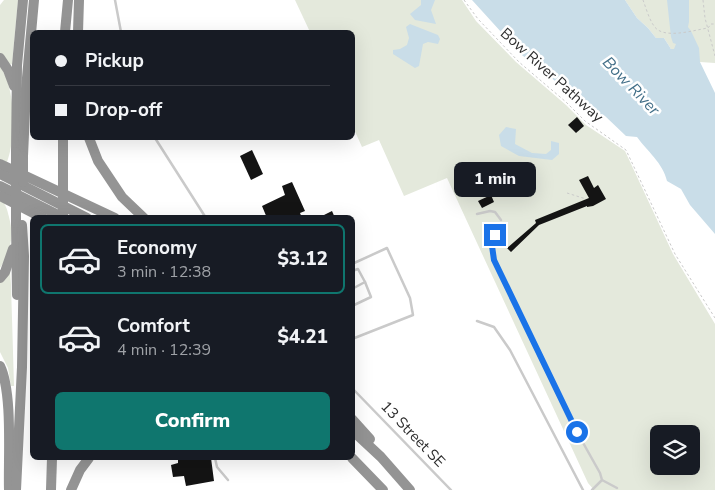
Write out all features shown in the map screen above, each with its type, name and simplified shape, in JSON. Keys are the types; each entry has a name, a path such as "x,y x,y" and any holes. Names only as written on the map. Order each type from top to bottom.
{"highway":[{"path":"16,490 24,256 19,224 19,154 16,95 23,0"},
{"path":"31,30 34,0"},
{"path":"65,30 68,0"},
{"path":"78,30 79,0"},
{"path":"19,154 30,41"},
{"path":"0,58 8,70 16,95"},
{"path":"62,140 63,215"},
{"path":"90,140 98,161 122,197 141,215"},
{"path":"0,164 108,215"},
{"path":"0,174 81,215"},
{"path":"0,186 57,215"},
{"path":"0,196 37,215"},
{"path":"0,278 5,272 19,224"},
{"path":"15,241 21,386"},
{"path":"0,366 2,383 8,404 9,490"},
{"path":"355,423 367,435 380,457"},
{"path":"355,433 410,490"},
{"path":"51,490 52,460"},
{"path":"71,490 87,460"},
{"path":"354,460 383,490"}],"lane":[{"path":"115,0 121,30"},
{"path":"156,140 204,215"},
{"path":"477,214 490,210 495,212 501,220"},
{"path":"495,235 492,246 494,260 602,480 617,488"},
{"path":"355,263 387,248 410,298 413,315 355,338"},
{"path":"355,270 358,269 371,297 355,305"},
{"path":"355,287 365,282"},
{"path":"477,321 494,327 510,350 584,490"},
{"name":"13 Street SE","path":"355,390 451,490"},
{"path":"215,460 217,467 228,480"},
{"path":"592,490 602,480"}],"path":[{"name":"Bow River Pathway","path":"464,0 478,19 519,62 566,102 585,121 626,150 675,254 715,318"},
{"path":"643,0 654,27 660,32 667,34 708,28 711,24 715,24"},
{"path":"703,0 715,56"},
{"path":"566,193 586,199"}],"shaded area":[{"path":"4,0 18,0 12,64 9,65 0,55 0,5"},
{"path":"295,0 462,0 476,21 516,62 586,125 625,151 673,254 715,324 715,490 594,490 588,483 447,178 404,196 379,140 362,147 355,131 355,30 309,30"},
{"path":"625,0 715,0 715,63 700,62 671,49 664,38 656,38 637,18"},
{"path":"0,66 9,87 13,113 12,140 7,162 0,159"},
{"path":"0,199 8,212 11,237 7,256 0,268"},
{"path":"10,270 14,386 11,386 8,368 0,352 0,282"}],"water":[{"path":"421,0 435,0 431,10 436,24 415,20 410,14 421,5"},
{"name":"Bow River","path":"472,0 625,0 637,18 656,38 664,38 671,49 674,49 676,44 673,43 671,37 667,0 689,0 688,27 699,48 700,62 715,93 715,234 690,205 681,189 667,181 662,168 637,137 626,136 605,116 590,111 573,95 518,52 513,46 510,36 502,33"},
{"path":"410,24 438,35 440,39 438,44 428,42 423,44 419,66 415,68 393,54 393,50 407,45 409,38 406,27"},
{"path":"506,127 516,129 515,144 532,153 546,154 551,150 551,141 559,143 559,154 552,160 519,156 501,146 499,135"}],"building":[{"path":"577,117 584,126 576,133 568,125"},
{"path":"252,150 263,174 251,180 240,156"},
{"path":"588,176 594,188 598,185 606,199 593,206 587,206 539,225 511,252 507,248 536,223 535,220 589,198 579,180"},
{"path":"478,181 483,193 474,197 469,185"},
{"path":"292,182 305,211 300,213 301,215 266,215 262,206 285,195 282,186"},
{"path":"491,195 494,202 482,208 478,201"},
{"path":"332,211 334,215 324,215"},
{"path":"178,460 211,460 214,481 186,486 184,476 173,477 171,465 178,463"}],"route":[{"path":"495,235 492,246 494,260 577,432"}]}
